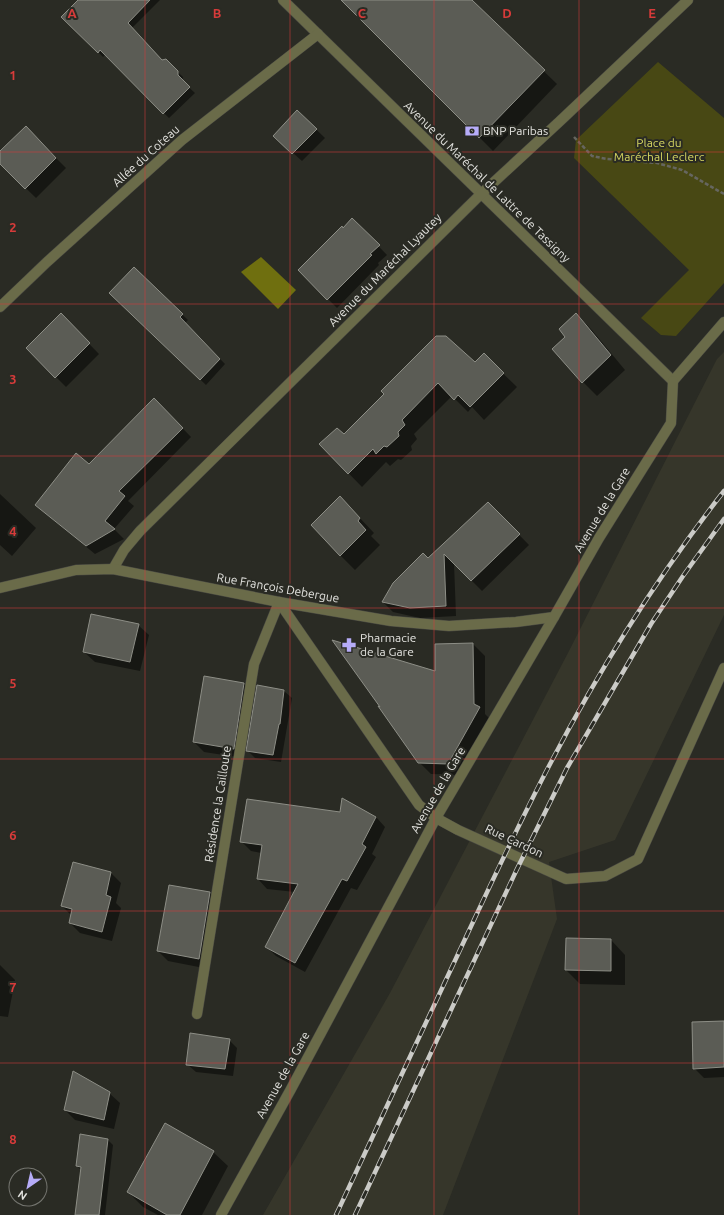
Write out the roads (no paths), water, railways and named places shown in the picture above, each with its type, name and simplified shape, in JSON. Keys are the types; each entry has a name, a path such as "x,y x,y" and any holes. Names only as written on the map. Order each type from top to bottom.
{"street":[{"name":"Avenue du Maréchal de Lattre de Tassigny","path":"283,0 673,381"},
{"name":"Avenue du Maréchal Lyautey","path":"113,569 124,550 140,531 481,194 688,0"},
{"name":"Allée du Coteau","path":"0,307 47,262 182,140 318,34"},
{"path":"673,381 724,322"},
{"name":"Avenue de la Gare","path":"221,1215 291,1089 436,818 599,538 671,423 673,381"},
{"name":"Rue François Debergue","path":"0,588 76,570 113,569 278,602 391,621 449,626 516,622 554,617"},
{"name":"Rue Cardon","path":"278,602 419,805 436,818 533,865 566,879 605,876 638,859 724,668"},
{"name":"Résidence la Cailloute","path":"197,1014 254,664 278,602"}],"railway":[{"path":"336,1215 503,859 568,730 609,659 652,590 724,491"},
{"path":"355,1215 517,869 567,768 651,624 724,519"}],"place":[{"name":"BNP Paribas","path":"472,131"},
{"name":"Pharmacie de la Gare","path":"349,645"}],"park label":[{"name":"Place du Maréchal Leclerc","path":"659,150"}]}
